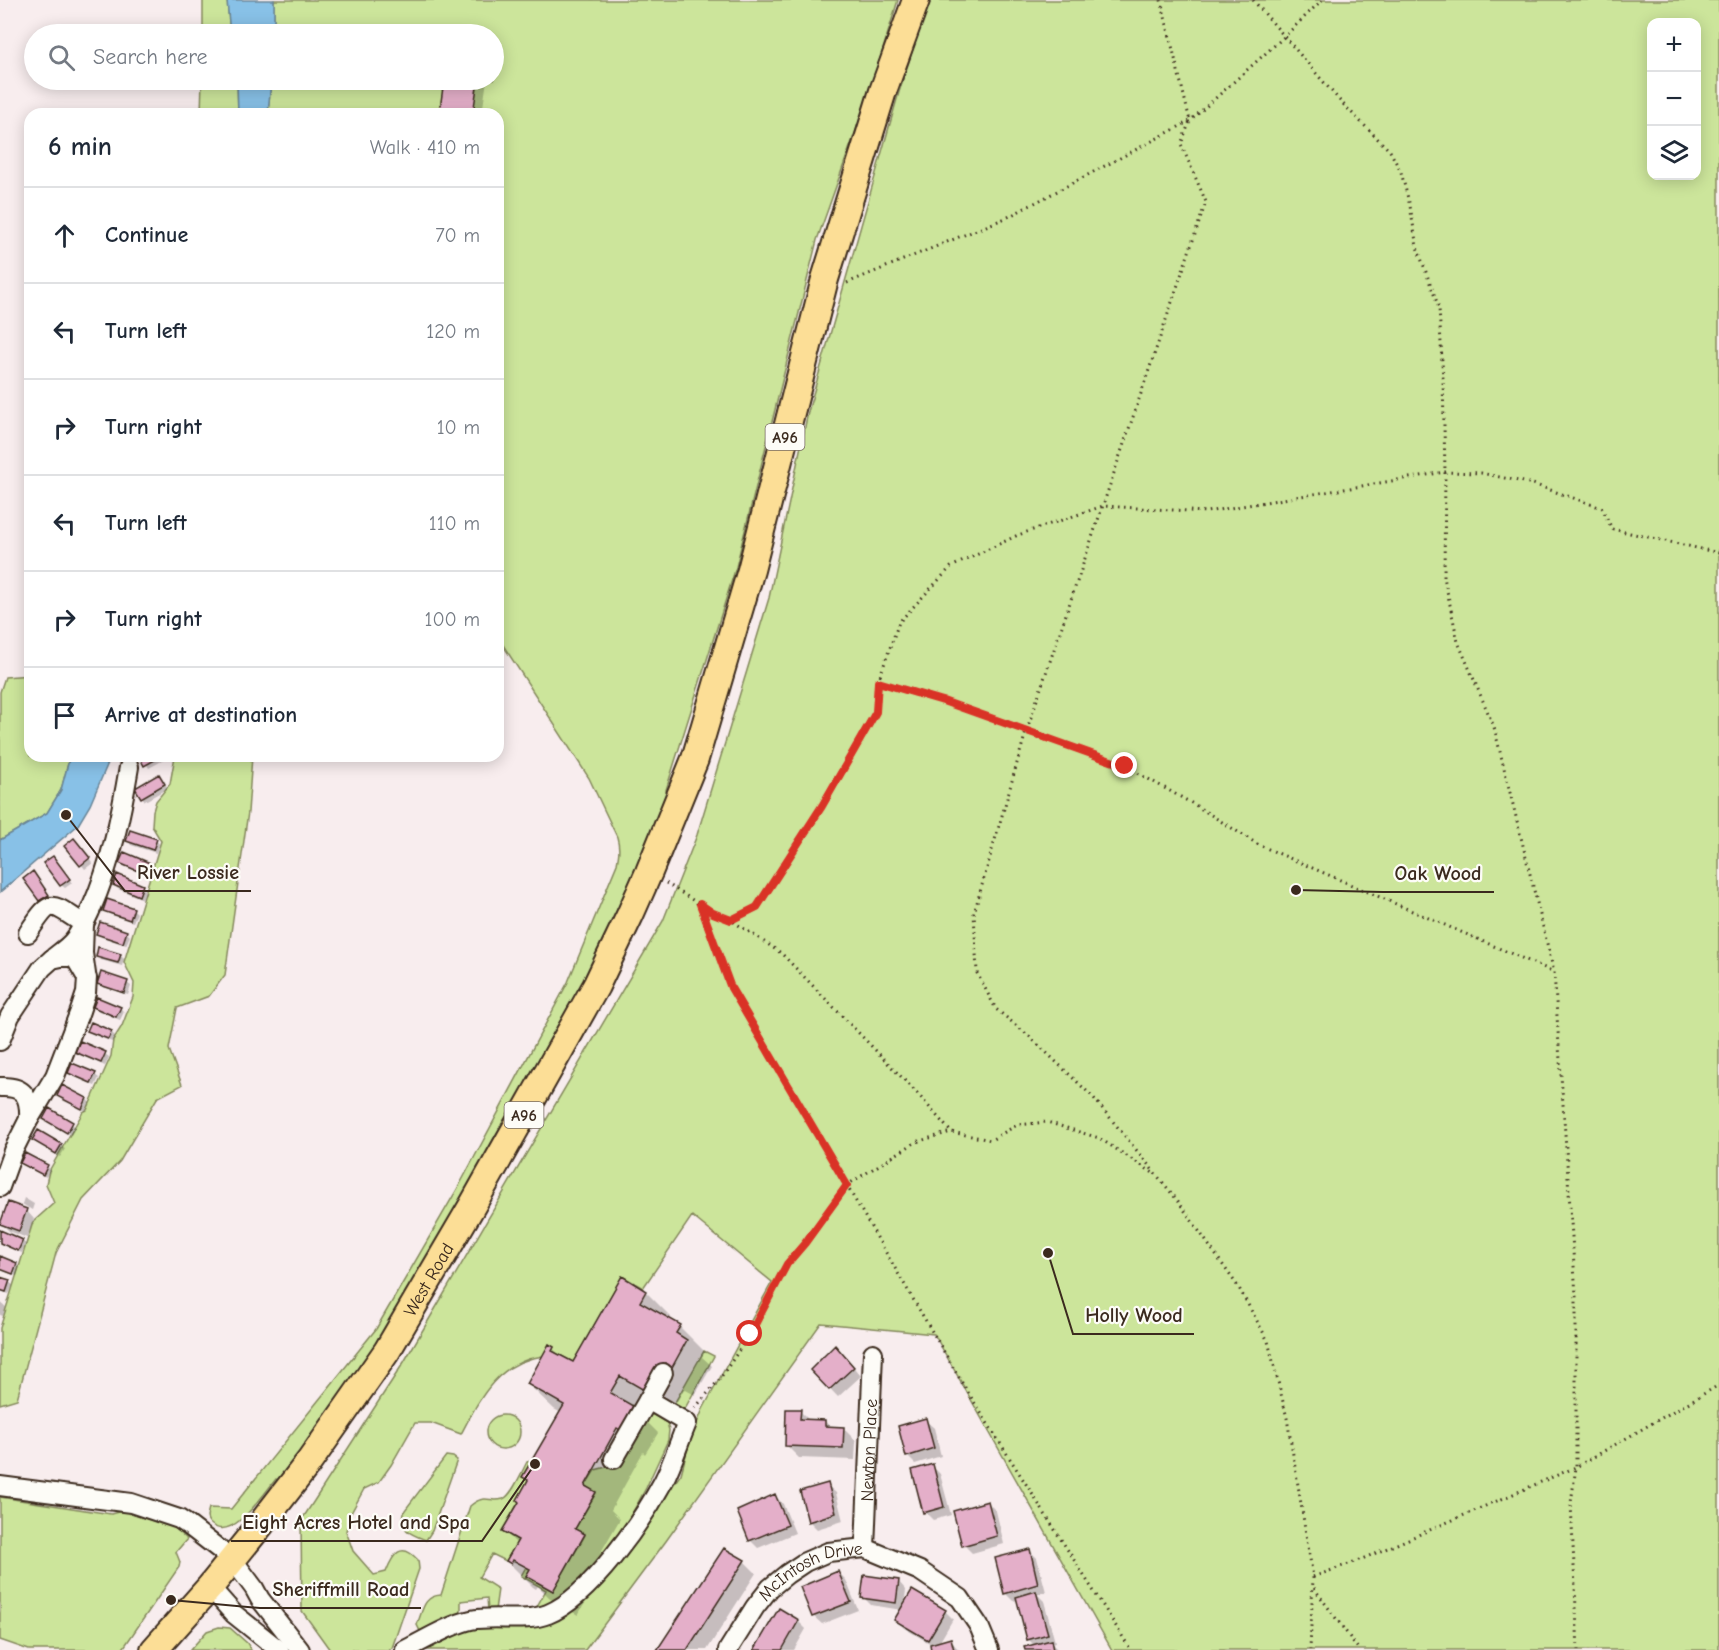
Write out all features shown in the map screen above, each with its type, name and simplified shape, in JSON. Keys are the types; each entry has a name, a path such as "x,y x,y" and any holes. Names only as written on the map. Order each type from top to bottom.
{"highway":[{"name":"A96","path":"650,873 695,759 751,570 822,293 883,91 916,0"},
{"name":"West Road","path":"154,1650 233,1560 303,1470 387,1351 596,986 650,873"}],"street":[{"path":"0,1041 10,1016 33,978 72,941 84,924 99,890 114,840 129,767"},
{"path":"28,933 43,909 50,906 57,907 84,924"},
{"path":"0,1186 13,1151 29,1119 56,1076 86,993 87,978 83,953 84,924"},
{"path":"51,959 72,957 87,978"},
{"path":"0,1087 15,1087 20,1090 28,1103 29,1119"},
{"name":"Newton Place","path":"865,1548 873,1353"},
{"path":"614,1459 663,1373"},
{"path":"405,1650 465,1621 538,1617 558,1609 594,1578 631,1534 664,1481 691,1416 648,1401"},
{"path":"0,1486 113,1500 170,1515 188,1525 233,1560 299,1650"},
{"name":"McIntosh Drive","path":"728,1650 755,1607 770,1588 787,1574 805,1562 828,1552 865,1548 920,1571 960,1598 979,1626 989,1650"},
{"path":"210,1587 234,1614 279,1650"}],"path":[{"path":"1161,0 1190,121 1181,144 1206,202 1026,732 974,913 977,973 996,1009 1029,1036 1093,1097 1178,1201 1239,1288 1268,1341 1287,1419 1313,1577 1310,1650"},
{"path":"1253,0 1340,100 1390,151 1401,172 1417,247 1439,308 1445,472 1444,577 1458,642 1494,727 1554,972 1576,1295 1576,1467 1571,1503 1578,1650"},
{"path":"822,293 1008,217 1190,121 1322,0"},
{"path":"731,920 757,907 822,806 876,712 878,682 899,622 951,567 1018,535 1103,506 1206,512 1445,472 1481,473 1533,484 1602,508 1612,529 1719,553"},
{"path":"878,682 943,701 1125,766 1194,804 1259,845 1554,972"},
{"path":"650,873 782,953 916,1092 951,1132"},
{"path":"700,904 731,988 964,1386 1131,1650"},
{"path":"691,1416 750,1334 787,1264 847,1185 916,1142 951,1132 990,1140 1017,1125 1047,1122 1099,1138 1157,1176"},
{"path":"1313,1577 1362,1559 1576,1467 1719,1385"},
{"path":"1313,1586 1359,1650"}],"green space":[{"path":"203,0 227,0 229,24 203,24"},
{"path":"274,0 898,0 872,85 817,240 736,567 666,790 668,795 612,932 383,1337 280,1482 276,1479 238,1522 229,1527 220,1528 208,1521 209,1508 231,1509 376,1329 459,1186 568,982 617,864 619,850 617,837 589,778 504,647 504,108 269,108 270,90 504,90 504,24 274,24"},
{"path":"929,0 1719,0 1719,1650 1112,1650 934,1334 821,1323 666,1541 585,1650 425,1650 444,1638 475,1626 531,1623 645,1525 681,1474 690,1440 703,1409 772,1282 692,1216 643,1288 622,1276 573,1362 552,1351 554,1347 549,1344 543,1356 513,1366 502,1374 483,1395 461,1434 431,1423 415,1423 379,1482 364,1489 350,1515 346,1531 353,1551 374,1575 386,1572 398,1552 407,1551 418,1560 419,1569 392,1648 389,1650 330,1650 302,1611 301,1521 404,1362 663,921 697,835 769,598 808,412 899,92"},
{"path":"202,90 237,90 238,108 201,108"},
{"path":"24,675 24,762 68,762 61,790 47,813 0,840 0,692 5,677"},
{"path":"174,762 252,762 248,812 225,975 209,996 177,1008 169,1049 182,1085 157,1098 120,1161 83,1200 56,1253 17,1399 0,1404 0,1328 33,1222 54,1203 46,1184 49,1171 83,1112 87,1110 111,1056 113,1040 122,1026 133,997 134,983 124,962 161,841 152,826 153,811 156,801 170,784"},
{"path":"704,1351 714,1356 684,1410 674,1404"},
{"path":"648,1412 667,1423 668,1440 646,1488 613,1548 555,1603 535,1610 546,1590 521,1576 526,1567 530,1569 526,1576 553,1591 585,1535 575,1529 596,1493 585,1486 595,1470 618,1464"},
{"path":"503,1415 515,1420 520,1432 515,1444 503,1449 491,1444 486,1432 491,1420"},
{"path":"446,1456 457,1460 432,1531 426,1540 415,1536 404,1527 403,1517 405,1510"},
{"path":"532,1461 523,1477 528,1480 517,1500 519,1502 502,1531 518,1540 506,1561 492,1554 479,1577 498,1589 495,1610 488,1611 487,1598 461,1601 461,1613 424,1632 420,1631 417,1625 424,1605 430,1598 441,1595 470,1506 483,1499 498,1500 506,1497 527,1462"},
{"path":"0,1497 111,1514 129,1509 174,1527 187,1539 176,1552 180,1562 179,1567 122,1650 29,1650 0,1640"},
{"path":"219,1627 230,1628 247,1643 251,1650 190,1650 207,1631"}],"water":[{"path":"227,0 274,0 274,24 229,24"},
{"path":"237,90 270,90 269,108 238,108"},
{"path":"68,762 108,762 90,805 78,825 0,892 0,840 47,813 61,790"}],"building":[{"path":"443,90 477,90 474,108 440,108"},
{"path":"159,774 165,784 141,798 135,788"},
{"path":"130,830 157,839 153,850 126,841"},
{"path":"74,838 90,858 80,866 64,846"},
{"path":"124,852 150,863 145,874 119,863"},
{"path":"53,856 70,879 60,886 43,863"},
{"path":"33,871 49,895 39,901 23,879"},
{"path":"117,874 143,885 139,896 113,885"},
{"path":"107,899 134,908 130,920 103,911"},
{"path":"100,922 127,931 123,943 96,934"},
{"path":"98,947 121,954 118,963 96,957"},
{"path":"101,972 128,981 124,993 97,984"},
{"path":"97,997 121,1007 116,1017 93,1007"},
{"path":"91,1022 112,1031 108,1039 87,1031"},
{"path":"80,1041 106,1052 101,1063 75,1052"},
{"path":"72,1063 96,1073 91,1083 68,1073"},
{"path":"62,1085 87,1098 82,1109 57,1096"},
{"path":"49,1108 73,1122 67,1133 43,1119"},
{"path":"38,1130 62,1144 56,1154 32,1140"},
{"path":"25,1153 48,1165 43,1175 20,1163"},
{"path":"8,1202 27,1209 19,1231 0,1224"},
{"path":"0,1230 23,1240 18,1251 0,1243"},
{"path":"0,1256 17,1263 13,1274 0,1269"},
{"path":"622,1276 646,1291 640,1302 681,1325 676,1333 687,1340 670,1371 659,1364 644,1390 620,1376 610,1393 633,1406 620,1430 617,1428 585,1486 596,1492 575,1529 585,1534 553,1591 526,1576 530,1569 513,1560 511,1564 506,1561 518,1540 502,1531 519,1502 517,1500 528,1480 522,1477 564,1405 527,1384 549,1344 554,1347 552,1351 573,1362"},
{"path":"0,1277 10,1280 6,1292 0,1290"},
{"path":"835,1345 854,1367 829,1390 810,1370"},
{"path":"786,1409 801,1409 800,1419 825,1420 825,1426 844,1427 843,1448 785,1446"},
{"path":"926,1418 934,1448 906,1457 898,1426"},
{"path":"933,1464 944,1507 923,1513 912,1470"},
{"path":"828,1483 836,1513 808,1522 800,1491"},
{"path":"775,1494 788,1525 749,1541 737,1511"},
{"path":"988,1501 997,1536 962,1546 953,1511"},
{"path":"724,1548 745,1560 687,1650 657,1650"},
{"path":"1030,1549 1038,1584 1004,1594 995,1558"},
{"path":"838,1571 851,1602 812,1617 800,1587"},
{"path":"864,1575 899,1580 896,1603 861,1598"},
{"path":"912,1590 946,1610 928,1640 894,1620"},
{"path":"1036,1591 1048,1634 1027,1640 1016,1597"},
{"path":"779,1608 799,1620 782,1650 754,1650"},
{"path":"951,1638 954,1650 931,1650 930,1644"},
{"path":"1051,1640 1053,1650 1025,1650 1024,1647"}],"place":[{"name":"River Lossie","path":"66,815"},
{"name":"Oak Wood","path":"1296,890"},
{"name":"Holly Wood","path":"1048,1253"},
{"name":"Eight Acres Hotel and Spa","path":"535,1464"},
{"name":"Sheriffmill Road","path":"171,1600"}],"route":[{"path":"750,1334 787,1264 847,1185 731,988 700,904 713,913 731,920 757,907 822,806 876,712 878,682 943,701 1125,766"}]}
